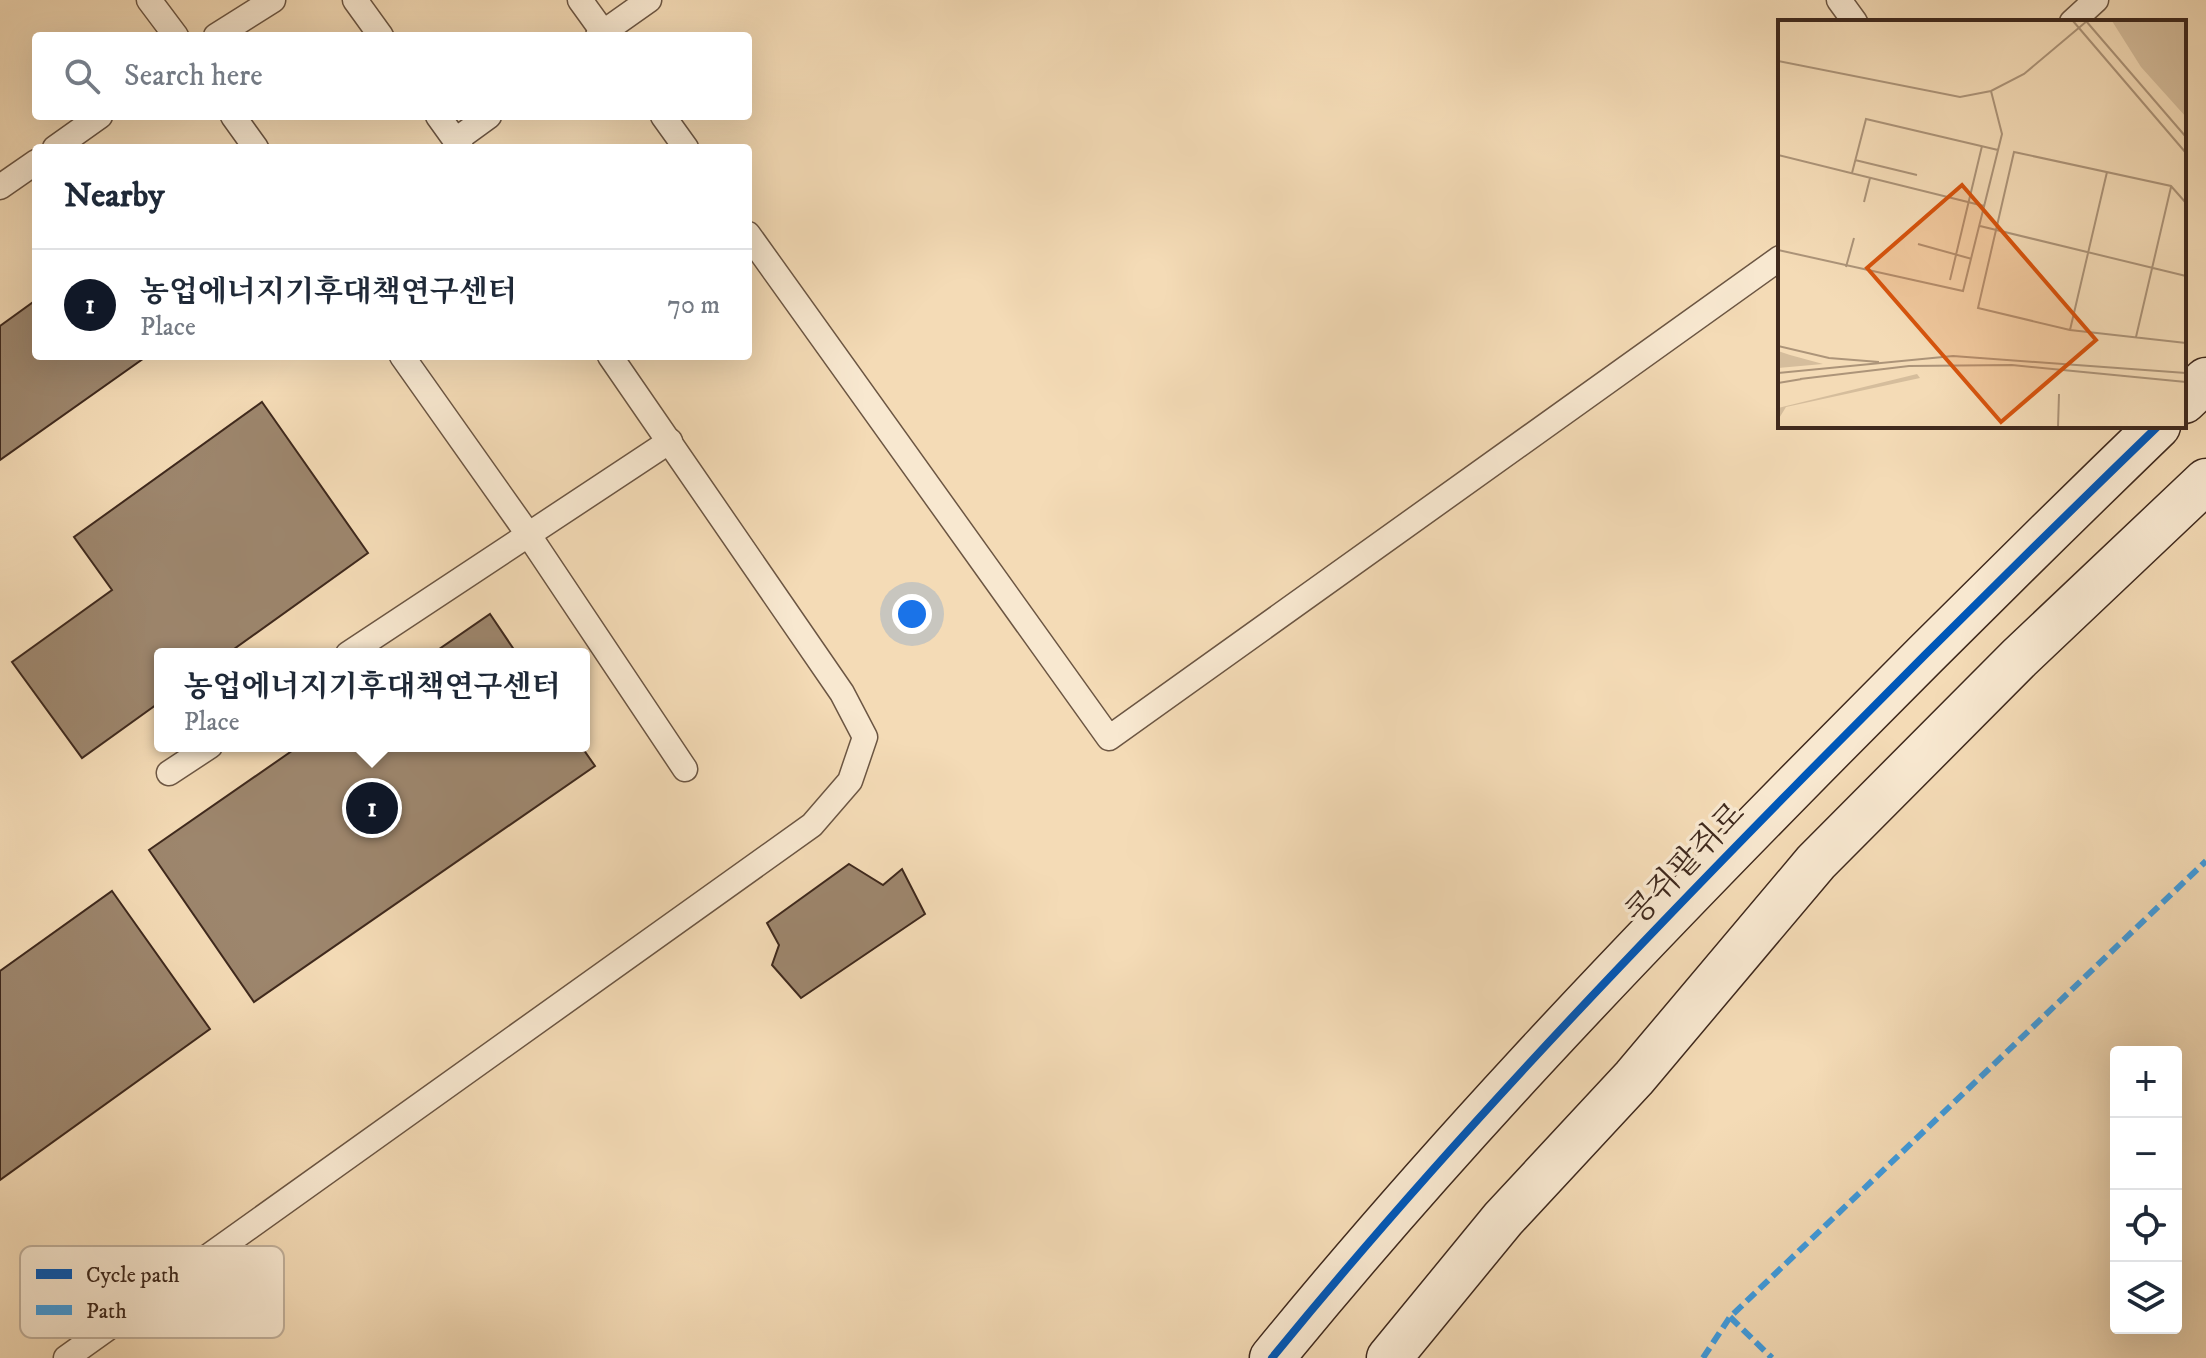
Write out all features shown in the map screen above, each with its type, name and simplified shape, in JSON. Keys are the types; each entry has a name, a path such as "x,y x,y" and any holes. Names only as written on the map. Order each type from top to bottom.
{"main road":[{"path":"2186,399 2206,380"},
{"name":"콩쥐팥쥐로","path":"1272,1358 1333,1284 1554,1033 1966,613 2156,428"},
{"path":"1389,1358 1503,1219 1634,1078 1816,862 2019,658 2206,481"}],"lane":[{"path":"149,0 173,32"},
{"path":"222,32 273,0"},
{"path":"355,0 378,32"},
{"path":"580,0 600,32"},
{"path":"606,32 649,0"},
{"path":"1839,0 1854,20"},
{"path":"2074,20 2096,0"},
{"path":"61,144 94,120"},
{"path":"236,120 253,144"},
{"path":"441,120 459,144 485,120"},
{"path":"666,120 683,144"},
{"path":"0,187 32,165"},
{"path":"752,240 1109,738 1778,259"},
{"path":"405,360 528,534 685,769"},
{"path":"223,1246 812,825 850,781 865,737 842,693 613,360"},
{"path":"357,648 670,441"},
{"path":"169,773 201,752"},
{"path":"66,1358 94,1338"}],"building":[{"path":"32,303 32,360 141,360 0,460 0,326"},
{"path":"262,402 368,553 235,648 154,648 154,706 82,758 12,662 112,590 74,537"},
{"path":"490,614 513,648 441,648"},
{"path":"290,752 585,752 595,766 254,1002 149,850"},
{"path":"849,864 883,885 902,869 925,914 801,998 772,965 779,945 767,923"},
{"path":"112,891 210,1029 0,1180 0,971"}],"marked path":[{"path":"1703,1358 1730,1317 2206,861"},
{"path":"1730,1317 1772,1358"}],"cycle path":[{"path":"1272,1358 1397,1210 1593,995 1885,695 2156,428"}],"place":[{"name":"농업에너지기후대책연구센터","path":"372,808"}]}
